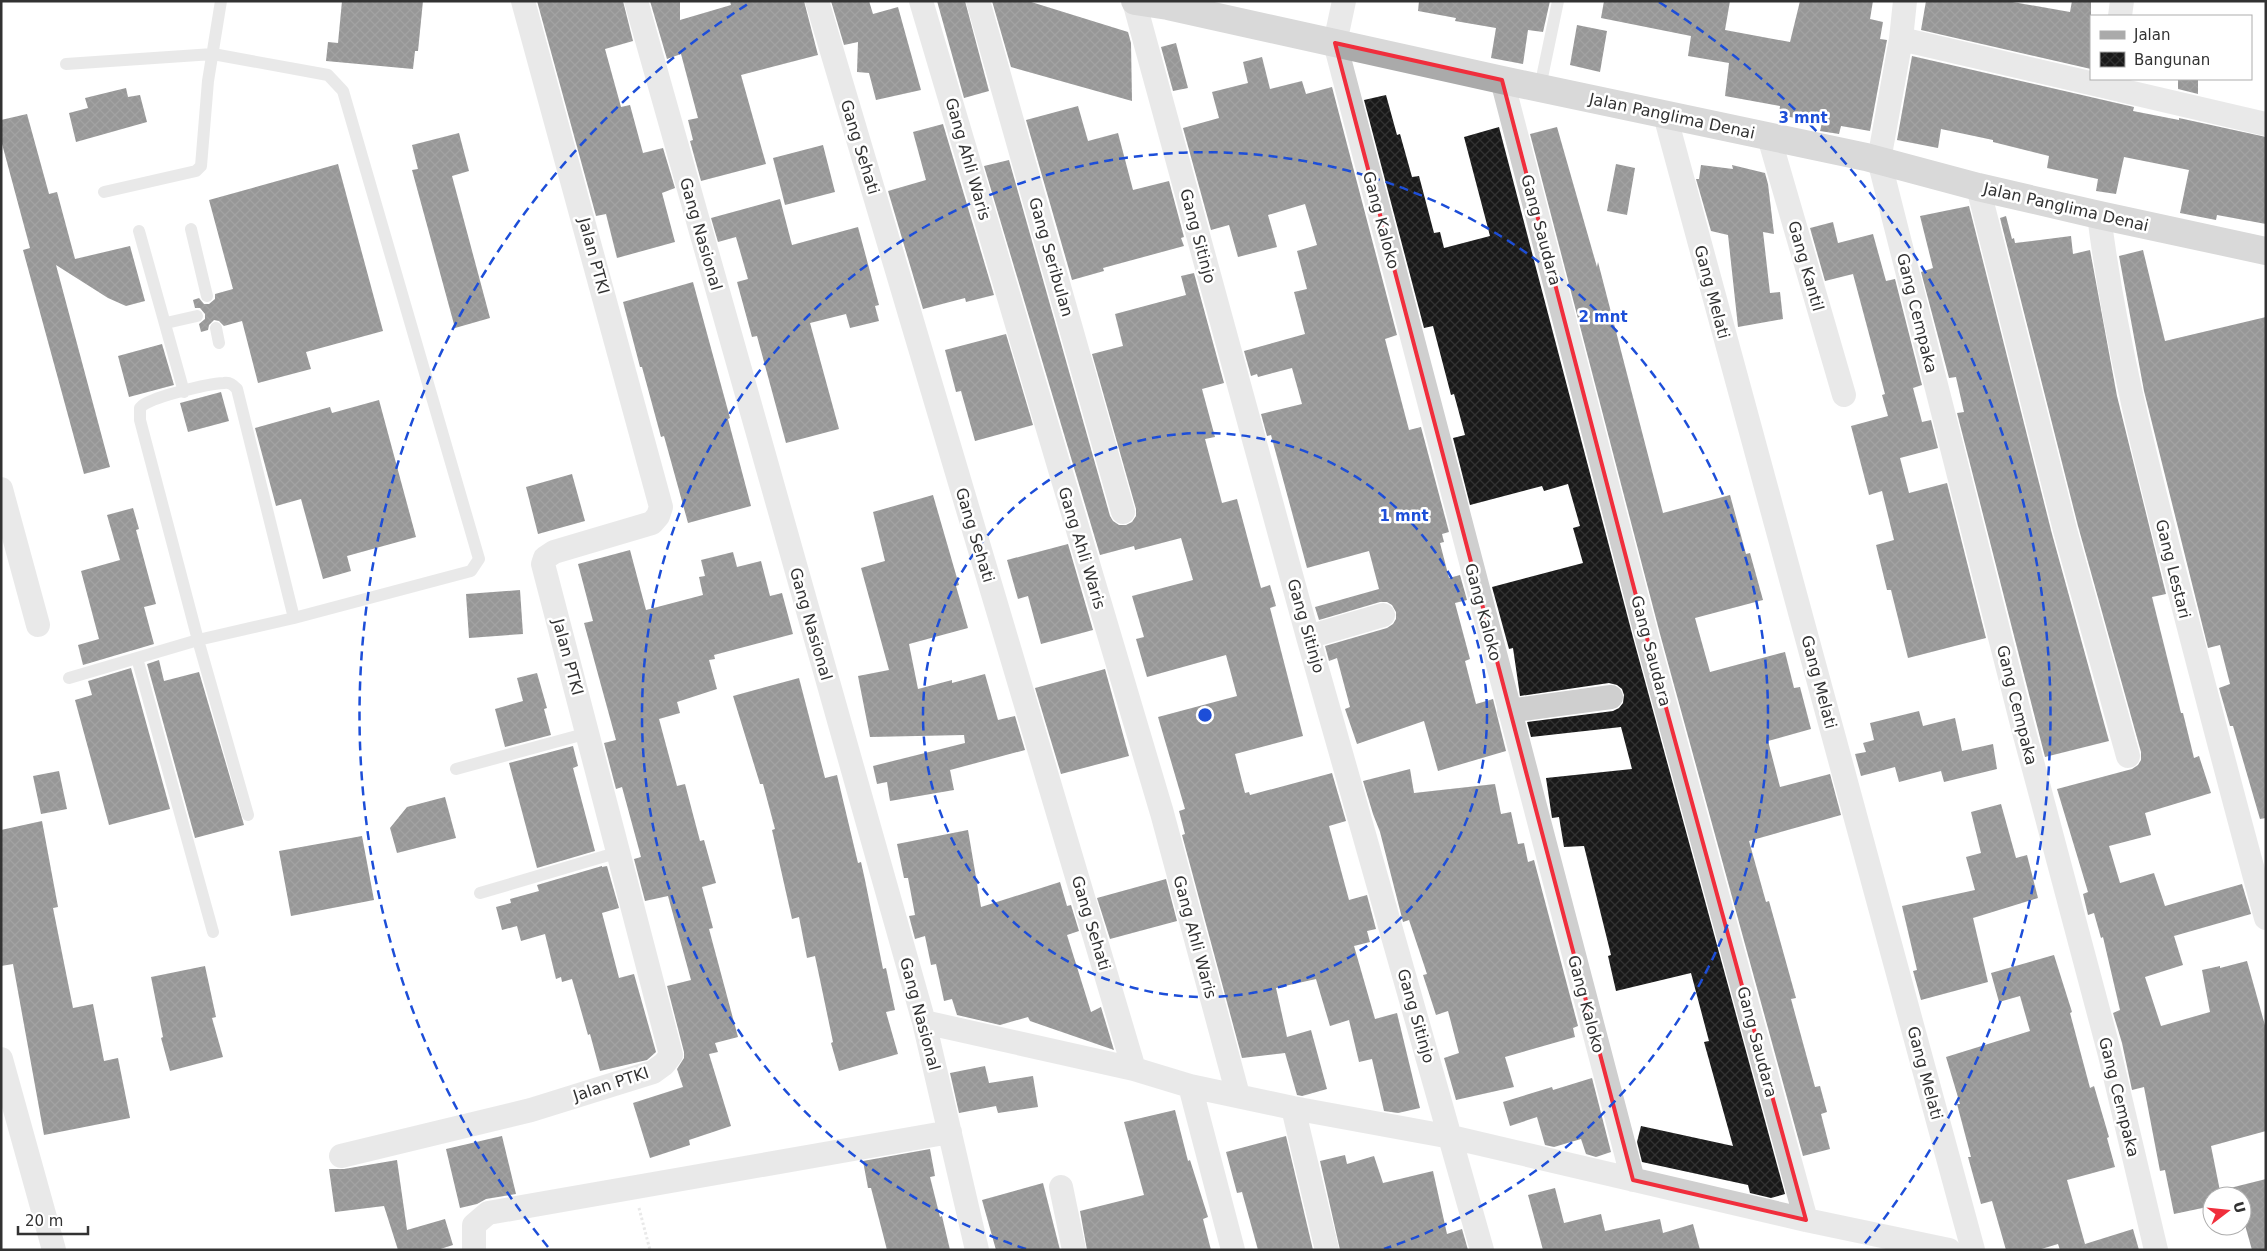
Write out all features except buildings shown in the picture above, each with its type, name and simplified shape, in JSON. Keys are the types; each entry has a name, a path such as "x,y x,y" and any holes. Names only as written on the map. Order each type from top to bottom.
{"main road":[{"name":"Jalan Panglima Denai","path":"1134,1 1168,4 1502,80 1879,160 1978,187 2266,250"}],"street":[{"name":"Jalan PTKI","path":"341,1156 531,1110 653,1072 664,1064 671,1055 671,1048 543,564 545,558 554,552 652,523 658,516 661,507 523,1"},
{"name":"Gang Nasional","path":"636,1 924,1022 977,1250"},
{"name":"Gang Sehati","path":"817,1 1134,1069"},
{"name":"Gang Ahli Waris","path":"921,1 1162,813 1238,1096"},
{"name":"Gang Seribulan","path":"978,1 1123,512"},
{"name":"Gang Sitinjo","path":"1134,1 1308,637 1482,1250"},
{"path":"1335,43 1344,1"},
{"path":"1879,160 1901,39 1904,1"},
{"path":"2120,15 2122,1"},
{"path":"1901,39 2090,79"},
{"name":"Gang Kaloko","path":"1335,43 1633,1180"},
{"name":"Gang Saudara","path":"1502,80 1647,638 1806,1220"},
{"path":"2095,80 2266,124"},
{"name":"Gang Melati","path":"1664,115 1973,1250"},
{"name":"Gang Kantil","path":"1769,137 1844,396"},
{"name":"Gang Cempaka","path":"1879,160 2022,724 2110,1056 2156,1250"},
{"path":"1978,187 2065,530 2128,756"},
{"name":"Gang Lestari","path":"2099,215 2108,284 2144,455 2266,918"},
{"path":"1,489 38,625"},
{"path":"1308,637 1383,615"},
{"path":"1509,711 1612,697"},
{"path":"924,1022 1134,1069 1190,1086 1293,1108 1450,1137 1806,1220 1949,1250"},
{"path":"1,1059 54,1250"},
{"path":"1190,1086 1233,1250"},
{"path":"1293,1108 1327,1250"},
{"path":"474,1250 474,1225 488,1213 633,1186 950,1132"},
{"path":"1061,1187 1074,1250"}],"lane":[{"path":"104,192 196,171 201,166 208,81 221,1"},
{"path":"1540,87 1558,1"},
{"path":"66,64 213,54 328,75 343,91 479,559 471,571 294,618 198,640 69,678"},
{"path":"190,229 207,296"},
{"path":"139,231 184,392"},
{"path":"166,323 197,316"},
{"path":"216,328 219,343"},
{"path":"248,815 198,640 139,414 140,408 147,402 225,382 232,384 237,389 294,618"},
{"path":"137,658 213,932"},
{"path":"456,769 588,733"},
{"path":"480,893 619,852"}],"path":[{"path":"633,1186 650,1250"}],"highlighted area":[{"path":"1335,43 1502,80 1647,638 1806,1220 1633,1180"}]}
